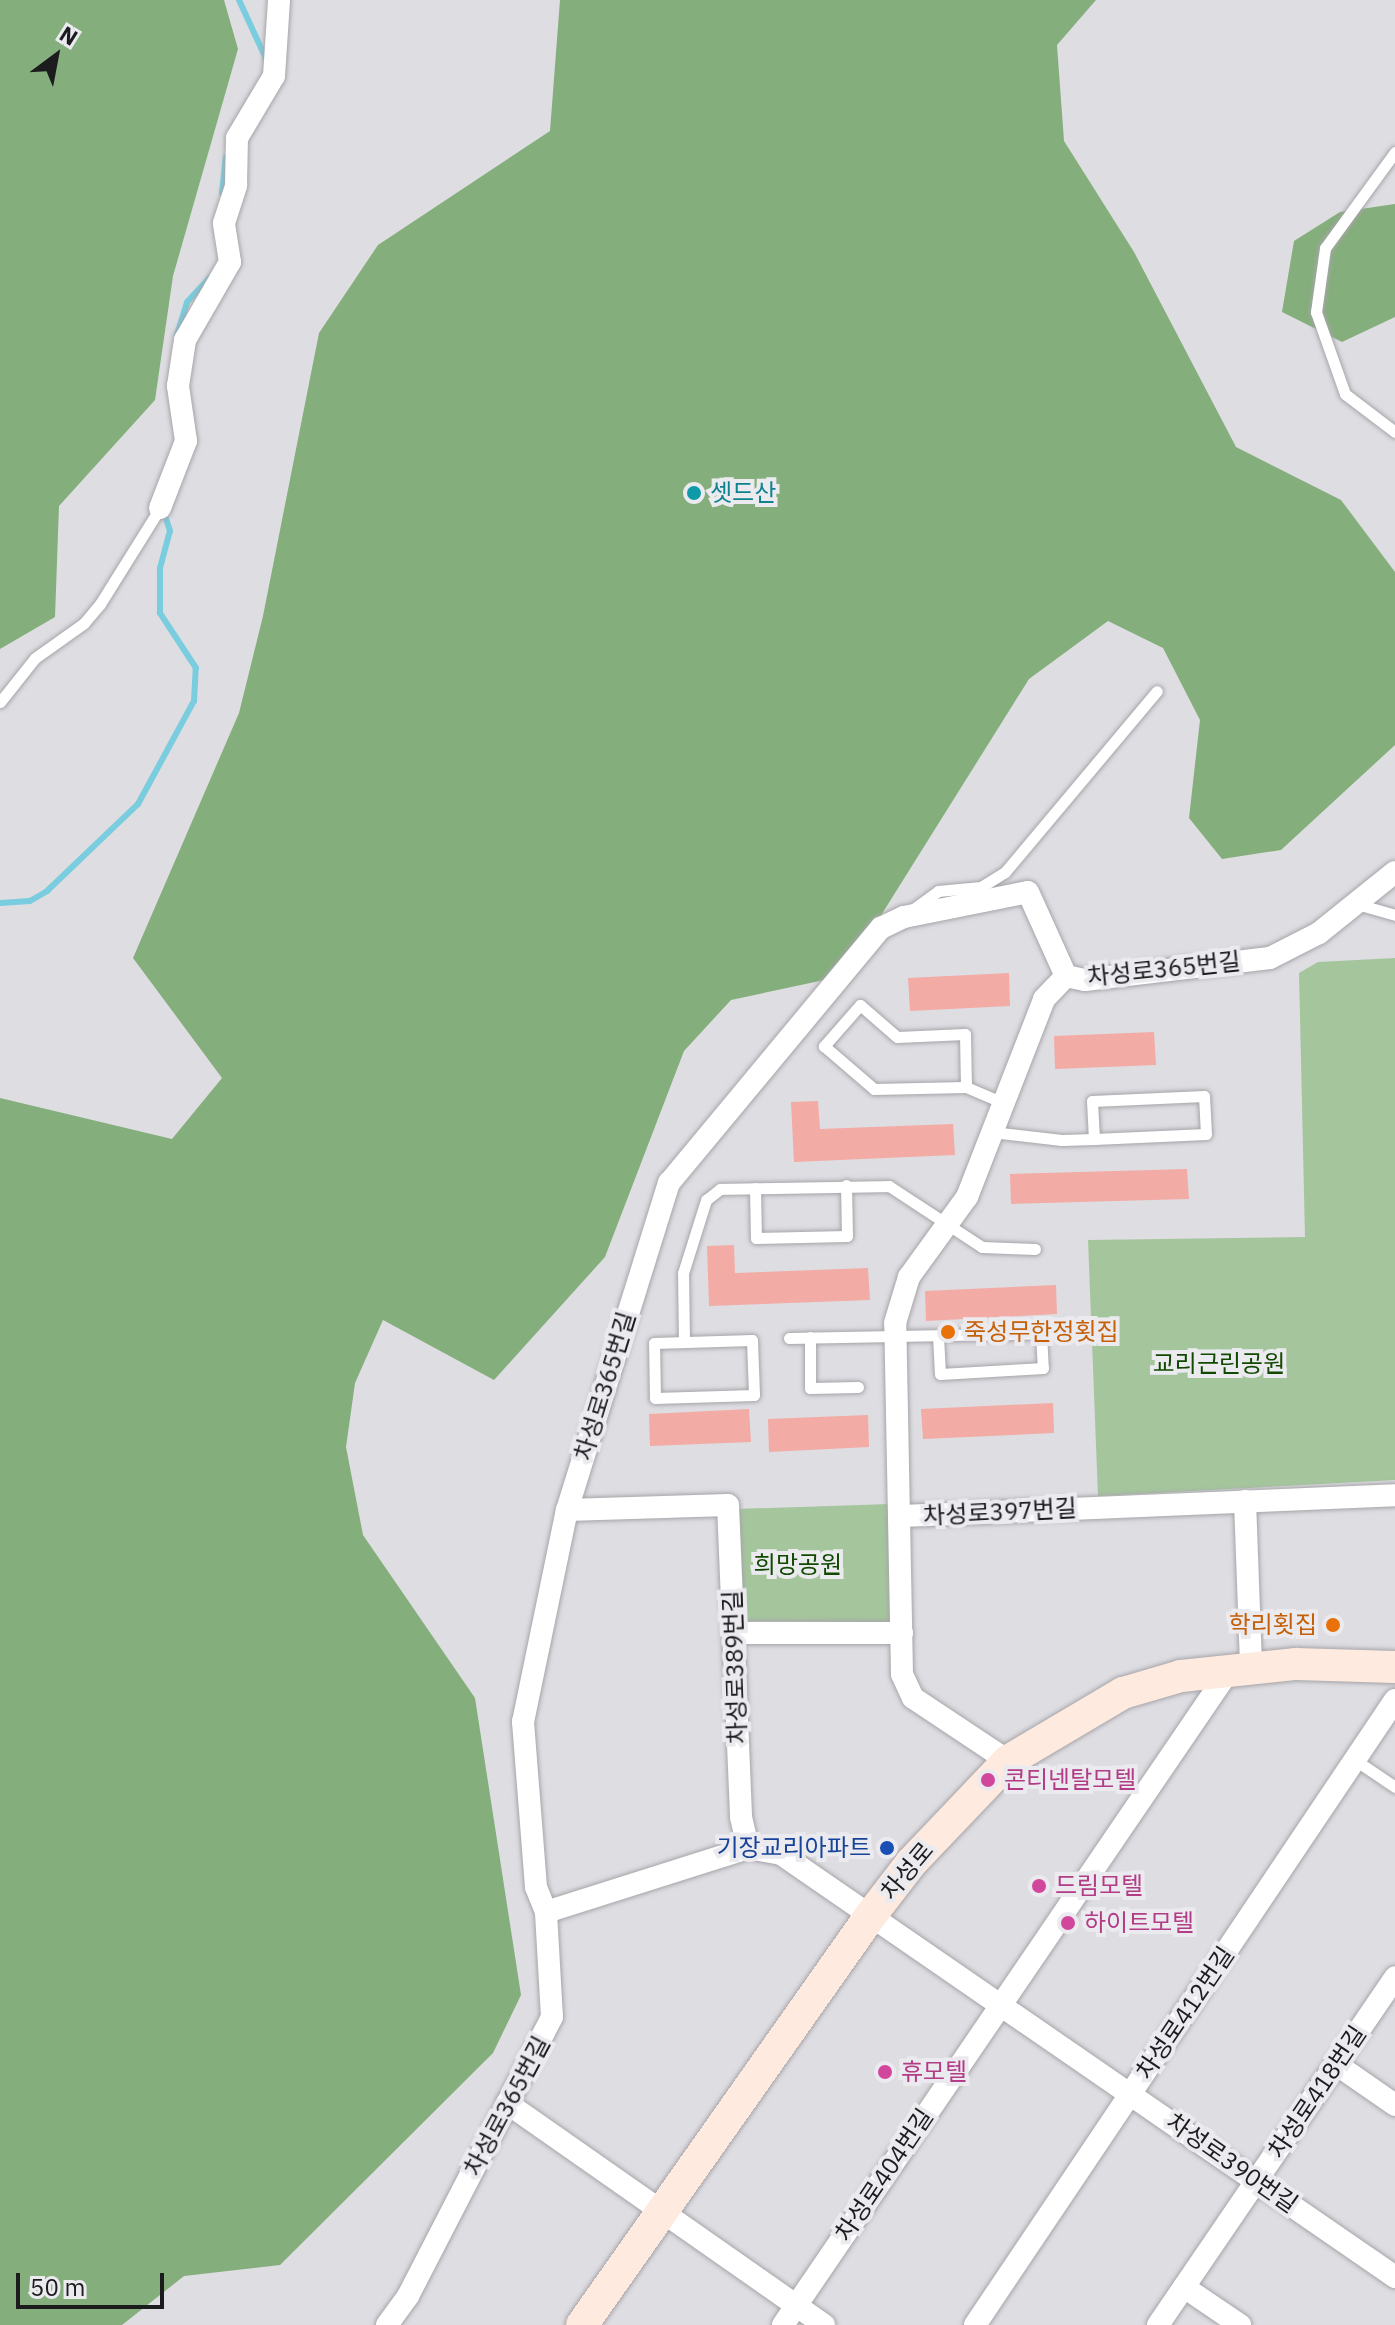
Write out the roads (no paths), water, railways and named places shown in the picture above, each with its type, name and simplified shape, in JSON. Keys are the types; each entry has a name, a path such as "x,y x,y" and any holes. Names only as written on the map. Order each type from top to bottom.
{"main road":[{"name":"차성로","path":"582,2325 871,1915 911,1863 1008,1761 1123,1693 1181,1676 1240,1668 1395,1667"}],"street":[{"path":"161,506 186,441 178,386 185,340 230,262 224,223 236,185 237,138 274,76 279,0"},
{"name":"차성로365번길","path":"387,2325 408,2296 552,2017 546,1912 536,1887 523,1722 567,1510 669,1183 881,928 904,917 1028,892 1066,976 1085,980 1270,958 1300,945 1395,872"},
{"path":"902,1516 894,1334 909,1277 967,1197 1044,999 1066,976"},
{"name":"차성로397번길","path":"1008,1761 913,1698 902,1674 902,1516 1395,1495"},
{"path":"1240,1668 1245,1501"},
{"name":"차성로389번길","path":"567,1510 728,1505 741,1817 748,1848"},
{"path":"733,1633 902,1633"},
{"name":"차성로404번길","path":"783,2325 1001,2004 1240,1668"},
{"name":"차성로412번길","path":"975,2325 1395,1700"},
{"path":"546,1912 748,1848 781,1854 871,1915"},
{"name":"차성로390번길","path":"871,1915 1395,2277"},
{"name":"차성로418번길","path":"1158,2325 1395,1977"},
{"path":"1336,2064 1395,2105"},
{"path":"507,2103 824,2325"},
{"path":"1184,2287 1240,2325"}],"lane":[{"path":"1395,152 1325,248 1316,312 1345,394 1395,432"},
{"path":"0,702 35,658 84,623 100,604 161,506"},
{"path":"904,917 938,891 981,887 1005,872 1157,691"},
{"path":"1357,904 1395,915"},
{"path":"966,1087 965,1034 897,1037 860,1005 824,1046 874,1089 966,1087 1002,1102"},
{"path":"992,1132 1094,1139 1206,1134 1204,1096 1092,1101 1094,1139"},
{"path":"755,1188 756,1238 847,1236 846,1185"},
{"path":"684,1342 683,1273 706,1200 720,1189 889,1186 982,1247 1035,1249"},
{"path":"789,1338 894,1334 938,1338 1041,1333 1043,1368 940,1374 938,1338"},
{"path":"810,1337 810,1388 858,1387"},
{"path":"752,1340 754,1395 655,1398 654,1343 684,1342 752,1340"},
{"path":"1355,1760 1395,1787"}],"waterway":[{"path":"239,0 267,61"},
{"path":"222,193 226,157"},
{"path":"177,335 187,302 210,277"},
{"path":"0,903 30,901 47,891 138,804 194,701 196,668 160,613 160,568 170,531 164,512"}],"place":[{"name":"셋드산","path":"694,493"},
{"name":"죽성무한정횟집","path":"948,1332"},
{"name":"학리횟집","path":"1333,1625"},
{"name":"콘티넨탈모텔","path":"988,1780"},
{"name":"기장교리아파트","path":"887,1848"},
{"name":"드림모텔","path":"1039,1886"},
{"name":"하이트모텔","path":"1068,1923"},
{"name":"휴모텔","path":"885,2072"}],"park label":[{"name":"교리근린공원","path":"1219,1364"},
{"name":"희망공원","path":"798,1565"}]}
